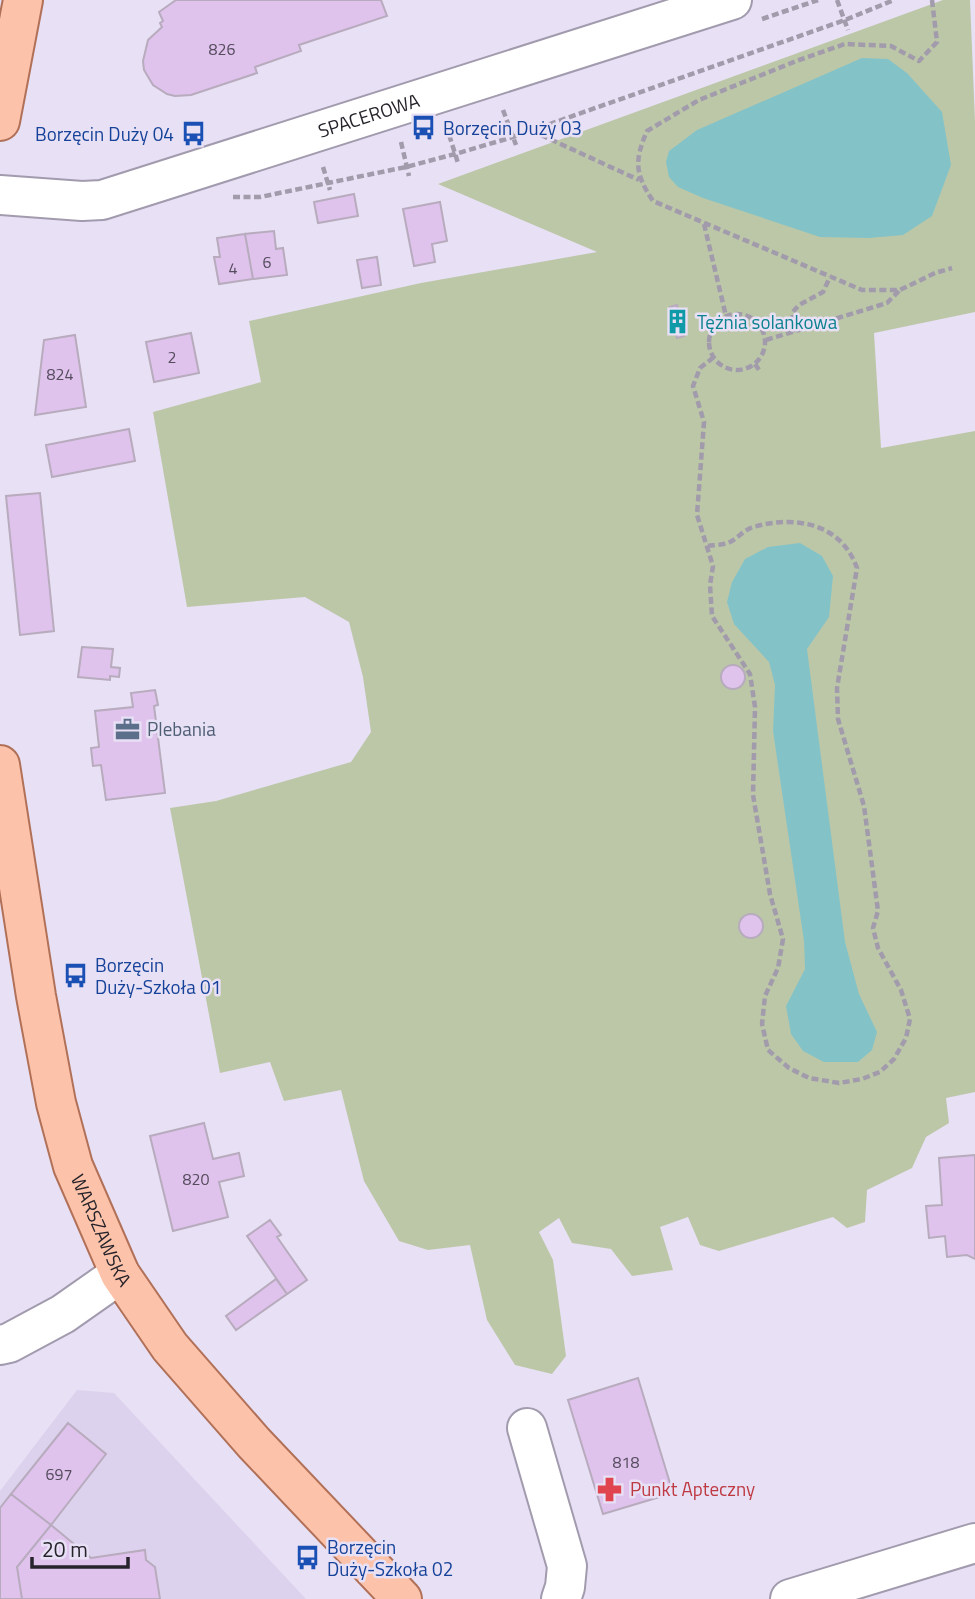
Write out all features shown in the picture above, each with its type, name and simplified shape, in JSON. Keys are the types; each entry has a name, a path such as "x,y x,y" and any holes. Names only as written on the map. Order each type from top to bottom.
{"main road":[{"path":"0,121 6,52 23,0"},
{"name":"WARSZAWSKA","path":"0,765 36,996 56,1103 73,1166 120,1274 187,1366 254,1443 402,1599"}],"street":[{"name":"SPACEROWA","path":"0,195 102,200 732,0"},
{"path":"0,1345 9,1343 63,1314 120,1274"},
{"path":"527,1429 567,1566 561,1599"},
{"path":"790,1599 975,1543"}],"path":[{"path":"837,0 848,30"},
{"path":"227,197 260,197 407,167 513,137 845,20 894,0"},
{"path":"900,290 862,290 653,201 639,180 638,158 647,131 699,100 845,44 891,47 919,61 937,42 932,0"},
{"path":"444,117 458,163"},
{"path":"398,131 409,176"},
{"path":"541,135 639,180"},
{"path":"322,163 330,190"},
{"path":"704,224 726,316"},
{"path":"766,340 887,303 900,290 952,268"},
{"path":"796,332 792,313 799,304 824,292 830,277"},
{"path":"735,314 752,318 759,324 766,340 765,349 755,364 738,370 729,368 714,357 709,339 712,329 726,316 735,314"},
{"path":"708,546 728,543 748,528 772,522 805,522 832,534 851,551 857,568 837,688 838,719 864,806 878,911 873,928 878,948 901,990 910,1019 906,1038 894,1059 880,1072 862,1079 839,1083 809,1078 789,1068 768,1050 762,1024 765,996 778,968 783,939 770,894 753,794 755,707 750,674 712,616 710,585 713,566 697,514 704,422 693,386 700,368 714,357"},
{"path":"755,364 759,370"}],"shaded area":[{"path":"943,0 970,0 975,121 975,312 874,333 881,448 975,431 975,1092 946,1098 949,1123 926,1137 912,1168 867,1190 865,1222 847,1228 833,1217 719,1251 700,1245 688,1217 660,1227 673,1270 632,1276 611,1249 572,1243 559,1218 539,1232 553,1260 566,1356 552,1374 515,1365 487,1320 470,1245 428,1250 399,1241 364,1181 341,1090 284,1101 270,1062 220,1073 170,808 216,801 351,762 371,732 363,677 349,622 305,597 187,607 153,412 261,382 249,321 421,283 597,252 438,184"},
{"path":"862,58 888,59 907,73 942,112 951,165 932,216 903,235 869,238 820,237 703,198 678,187 669,177 666,162 669,151 697,130"},
{"path":"800,543 822,556 833,576 829,617 807,649 845,942 859,994 877,1032 872,1050 858,1062 824,1062 803,1051 791,1034 786,1006 805,969 804,941 773,731 775,685 769,662 734,624 727,602 732,582 745,559 768,547"},
{"path":"77,1390 114,1393 306,1599 0,1599 0,1491"}],"building":[{"path":"176,0 381,0 387,16 299,45 301,51 255,67 257,73 191,95 175,96 153,85 144,70 143,61 148,40 162,27 160,23 163,21 159,12"},
{"path":"354,194 358,216 318,223 314,202"},
{"path":"440,202 447,241 432,244 435,262 414,266 403,209"},
{"path":"274,231 276,249 283,248 287,275 253,279 245,234"},
{"path":"245,234 253,279 219,284 214,257 220,257 217,238"},
{"path":"377,257 381,285 362,288 357,260"},
{"name":"Tężnia solankowa","path":"677,305 684,336 677,338 670,307"},
{"path":"191,333 199,373 154,382 146,342"},
{"path":"75,335 86,407 35,415 44,340"},
{"path":"129,429 135,461 52,477 46,445"},
{"path":"40,493 54,631 20,635 6,496"},
{"path":"82,647 113,649 111,667 120,668 119,677 110,676 110,680 78,677"},
{"path":"733,665 741,669 745,677 741,685 733,689 725,685 721,677 725,669"},
{"name":"Plebania","path":"155,690 158,705 154,706 165,793 106,800 101,765 93,766 91,748 99,747 95,711 133,707 131,693"},
{"path":"751,914 759,918 763,926 759,934 751,938 743,934 739,926 743,918"},
{"path":"204,1123 213,1159 239,1153 244,1176 219,1182 228,1217 173,1231 150,1136"},
{"path":"975,1155 975,1259 967,1255 947,1257 945,1236 929,1238 926,1206 942,1205 939,1158"},
{"path":"270,1220 281,1235 277,1237 307,1280 287,1294 247,1236"},
{"path":"276,1279 287,1294 236,1330 226,1316"},
{"path":"638,1378 673,1493 603,1514 568,1400"},
{"path":"68,1423 106,1454 51,1525 11,1494"},
{"path":"11,1494 51,1525 17,1567 22,1599 0,1599 0,1508"},
{"path":"51,1525 91,1558 145,1550 146,1560 155,1567 160,1599 22,1599 17,1567"}],"place":[{"name":"Borzęcin Duży 03","path":"423,128"},
{"name":"Borzęcin Duży 04","path":"194,134"},
{"name":"Tężnia solankowa","path":"677,322"},
{"name":"Plebania","path":"127,729"},
{"name":"Borzęcin Duży-Szkoła 01","path":"75,976"},
{"name":"Punkt Apteczny","path":"610,1489"},
{"name":"Borzęcin Duży-Szkoła 02","path":"307,1558"}]}
